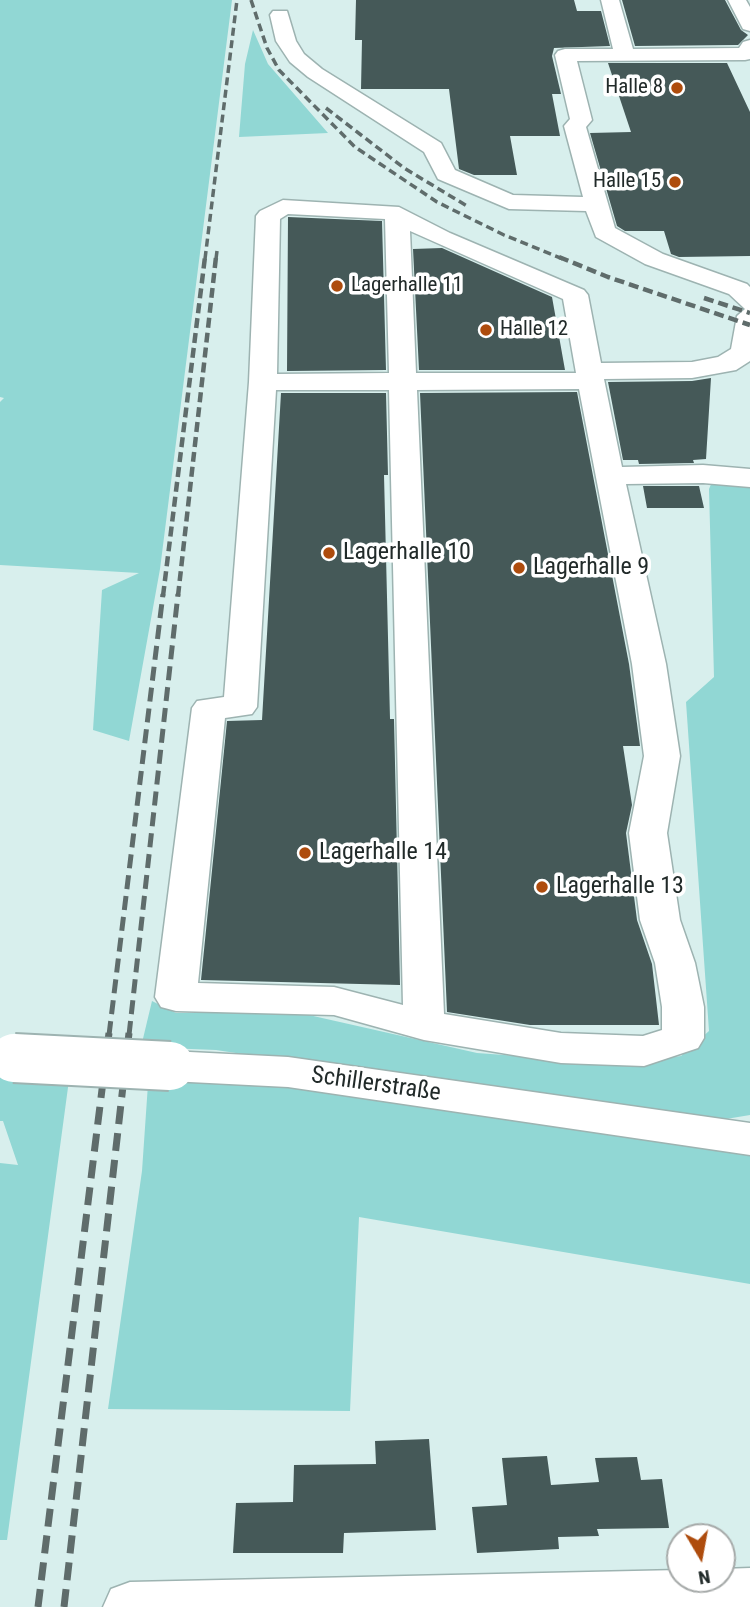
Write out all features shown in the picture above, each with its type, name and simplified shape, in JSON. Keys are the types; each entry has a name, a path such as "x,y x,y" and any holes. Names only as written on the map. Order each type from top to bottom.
{"street":[{"path":"610,0 625,55"},
{"path":"737,0 750,26"},
{"path":"280,15 286,41 297,58 315,73 433,148 446,174 509,202 595,204"},
{"path":"750,46 744,54 565,55 581,120 575,126 604,232 654,259 738,289 750,303"},
{"path":"283,207 341,208 391,212 397,215 441,238 575,295 609,476 649,664 663,756 648,833 660,920 675,963 682,1007 682,1038 644,1051 561,1048 424,1025 334,1001 176,997 209,708 240,707 263,382 268,216 283,207"},
{"path":"397,215 424,1025"},
{"path":"263,382 404,382 692,370 726,364 744,353 750,316"},
{"path":"609,476 703,474 750,478"},
{"name":"Schillerstraße","path":"7,1057 288,1072 750,1139"},
{"path":"130,1607 750,1593"}],"shaded area":[{"path":"0,0 232,0 160,569 129,741 93,730 102,590 139,573 0,565 0,402 4,398 0,397"},
{"path":"253,30 268,64 328,133 239,137 245,64"},
{"path":"712,482 750,487 750,1115 702,1123 216,1050 141,1047 152,1001 176,1013 300,1013 477,1053 626,1064 681,1056 709,1031 686,702 714,677 709,489"},
{"path":"0,1077 69,1080 7,1540 0,1540 0,1163 18,1165 3,1121 0,1121"},
{"path":"271,1078 750,1154 750,1284 359,1217 350,1411 108,1409 142,1171 148,1084 137,1083"}],"building":[{"path":"356,0 574,0 577,11 601,11 610,46 554,48 552,56 561,94 552,94 560,136 510,136 517,175 474,175 459,169 449,89 361,89 362,40 355,40"},
{"path":"622,0 725,0 741,30 748,35 738,45 635,46"},
{"name":"Halle 15","path":"608,63 727,63 750,112 750,256 679,257 671,254 664,231 625,231 617,226 590,133 631,132"},
{"name":"Lagerhalle 11","path":"288,217 382,221 386,370 287,371"},
{"name":"Halle 12","path":"442,248 552,297 565,370 419,370 413,249"},
{"path":"711,378 706,459 693,460 694,463 639,464 638,460 623,460 608,382 692,381"},
{"path":"577,392 629,664 640,746 623,746 632,805 626,833 637,920 652,964 659,1025 530,1025 447,1012 420,393"},
{"path":"281,393 386,393 388,475 384,475 390,719 394,719 400,985 201,980 227,721 262,720"},
{"path":"643,486 699,486 704,508 647,508"},
{"path":"429,1439 436,1530 344,1533 343,1553 233,1553 236,1503 293,1502 294,1465 376,1464 375,1441"},
{"path":"547,1456 551,1485 599,1482 595,1458 637,1457 641,1480 662,1479 668,1523 666,1528 597,1529 599,1536 558,1537 559,1549 477,1553 472,1507 507,1505 502,1458"}],"railway":[{"path":"205,259 237,0"},
{"path":"251,0 267,48 279,70 355,147 437,202 504,235 563,259"},
{"path":"326,108 404,168 467,206"},
{"path":"216,259 217,251"},
{"path":"163,596 205,257"},
{"path":"178,596 216,257"},
{"path":"559,257 608,277 750,325"},
{"path":"704,298 750,313"},
{"path":"109,1035 163,594"},
{"path":"129,1035 178,594"},
{"path":"38,1607 109,1033"},
{"path":"64,1607 129,1033"}],"place":[{"name":"Halle 8","path":"677,88"},
{"name":"Halle 15","path":"675,182"},
{"name":"Lagerhalle 11","path":"337,286"},
{"name":"Halle 12","path":"486,330"},
{"name":"Lagerhalle 10","path":"329,553"},
{"name":"Lagerhalle 9","path":"519,568"},
{"name":"Lagerhalle 14","path":"305,853"},
{"name":"Lagerhalle 13","path":"542,887"}]}
